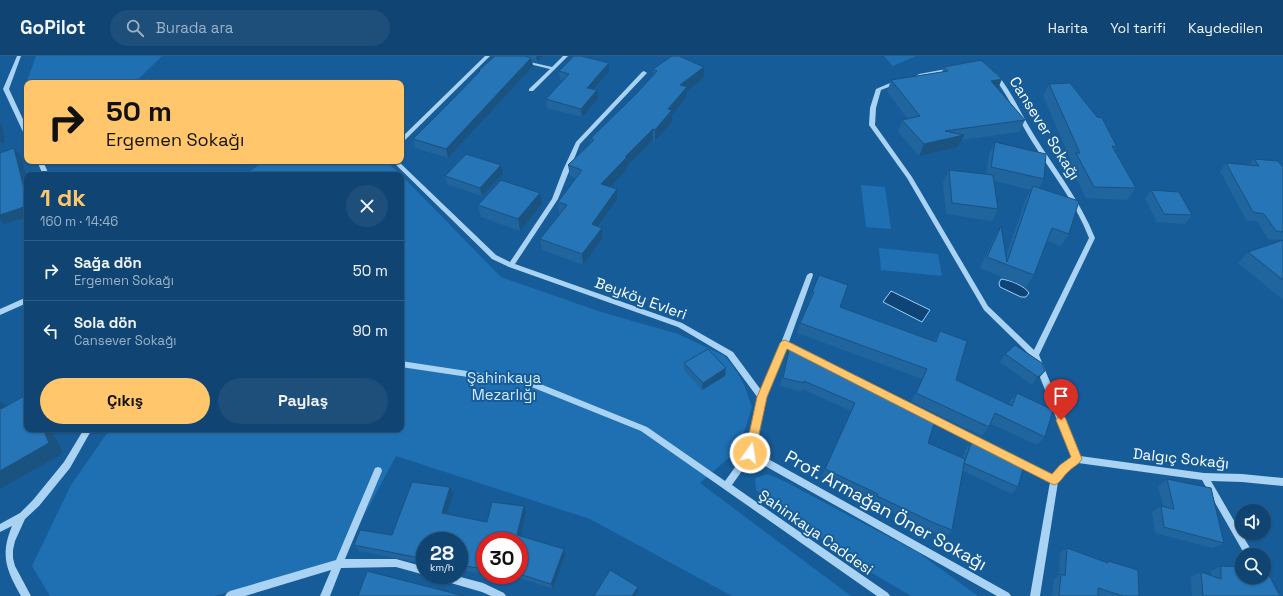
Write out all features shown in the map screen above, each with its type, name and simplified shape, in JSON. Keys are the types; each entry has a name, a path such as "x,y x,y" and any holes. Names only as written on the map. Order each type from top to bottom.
{"street":[{"path":"0,94 6,89 19,56"},
{"path":"404,138 488,56"},
{"path":"531,90 566,56"},
{"path":"517,60 552,68"},
{"name":"Cansever Sokağı","path":"988,68 1005,85 1027,130 1057,173 1087,222 1092,238 1035,355"},
{"path":"912,77 957,69"},
{"path":"511,265 555,199 578,143 644,73"},
{"path":"904,79 879,89 873,108 872,126 909,177 986,308 1035,355 1077,459 1064,468 1054,480 1035,596"},
{"path":"6,89 24,128"},
{"name":"Beyköy Evleri","path":"398,164 494,257 511,265 680,325 730,354 762,397"},
{"path":"726,486 750,453 762,397 785,343 810,275"},
{"path":"0,312 24,301"},
{"path":"785,343 832,368"},
{"name":"Şahinkaya Caddesi","path":"404,364 530,383 644,429 885,596"},
{"path":"921,412 1054,480"},
{"path":"26,596 8,566 6,555 8,542 13,529 67,465 86,432"},
{"name":"Prof. Armağan Öner Sokağı","path":"750,453 1006,596"},
{"name":"Dalgıç Sokağı","path":"1077,459 1204,477 1242,478 1283,482"},
{"path":"325,596 378,471"},
{"path":"1204,477 1246,548"},
{"path":"0,528 23,516"},
{"path":"230,596 338,564 396,563 416,569"},
{"path":"468,584 483,588 501,596"}],"green space":[{"path":"36,56 162,56 137,80 27,80"},
{"path":"884,56 916,56 893,66"},
{"path":"260,164 389,164 398,172 248,172"},
{"name":"Şahinkaya Mezarlığı","path":"404,178 501,277 601,312 678,334 725,356 737,372 744,385 752,407 739,449 700,483 851,596 732,596 590,519 396,456 338,564 214,596 50,596 32,566 71,485 108,432 404,432"},
{"path":"861,185 885,187 891,229 866,227"},
{"path":"879,248 938,254 942,276 881,270"},
{"path":"768,474 786,482 919,553 978,596 911,596 855,563 756,490 755,478"}],"shaded area":[{"path":"1001,279 1017,284 1029,293 1026,297 1021,297 1000,287 999,283"},
{"path":"891,291 930,310 922,322 883,302"}],"building":[{"path":"495,56 525,56 531,58 446,149 413,139 480,71 479,70"},
{"path":"574,56 581,56 609,63 587,88 597,90 581,109 546,99 569,74 559,71"},
{"path":"672,56 679,56 704,67 680,85 687,87 668,109 672,110 655,130 653,129 625,157 627,157 601,184 617,189 592,224 602,228 582,254 540,239 567,205 558,202 582,170 568,165 594,140 591,138 657,71 653,69"},
{"path":"981,60 1002,79 991,81 1025,120 945,131 964,135 924,144 902,120 920,116 891,80 948,71 944,67"},
{"path":"1070,83 1097,117 1102,118 1117,147 1112,146 1136,188 1094,187 1076,153 1080,153 1049,84"},
{"path":"995,142 1046,154 1044,179 991,167"},
{"path":"14,148 24,189 24,207 0,215 0,153"},
{"path":"466,154 501,165 480,188 445,176"},
{"path":"1254,159 1278,161 1283,167 1283,232 1276,231 1264,214 1253,212 1226,163 1259,166"},
{"path":"949,170 993,175 998,209 952,203"},
{"path":"501,180 540,193 518,219 478,205"},
{"path":"1033,186 1079,201 1069,234 1052,228 1034,275 987,257 1001,226 1007,262"},
{"path":"1151,190 1179,192 1192,215 1164,214"},
{"path":"1283,240 1283,280 1248,252"},
{"path":"819,275 848,285 840,307 936,342 940,331 967,341 956,380 1012,406 1017,393 1053,410 1045,437 995,413 989,427 916,393 927,369 800,323 814,292 812,292"},
{"path":"1015,345 1042,363 1045,371 1038,377 1005,354"},
{"path":"708,349 726,368 703,383 684,363"},
{"path":"789,350 810,355 810,357 868,382 869,381 937,415 928,443 965,459 952,530 877,496 878,494 825,469 855,403 804,381 804,383 783,378"},
{"path":"24,396 24,432 44,432 49,443 0,471 0,407 1,409"},
{"path":"972,441 1024,465 1018,487 964,463"},
{"path":"1167,479 1211,488 1224,543 1164,527 1161,506 1174,509"},
{"path":"412,482 450,487 442,513 487,522 492,502 524,506 518,532 476,532 476,568 468,566 468,532 416,532 416,557 354,545 360,530 392,535"},
{"path":"528,538 564,549 551,584 528,577"},
{"path":"1067,548 1108,563 1108,561 1138,570 1139,596 1123,596 1098,588 1098,596 1059,596 1061,574 1065,576"},
{"path":"1221,566 1235,567 1235,584 1271,584 1271,579 1280,596 1203,596 1201,572 1221,579"},
{"path":"610,570 638,587 632,596 594,596"},
{"path":"367,571 464,596 358,596"}],"route":[{"path":"750,453 762,397 785,343 1054,480 1064,468 1077,459 1061,420"}]}
